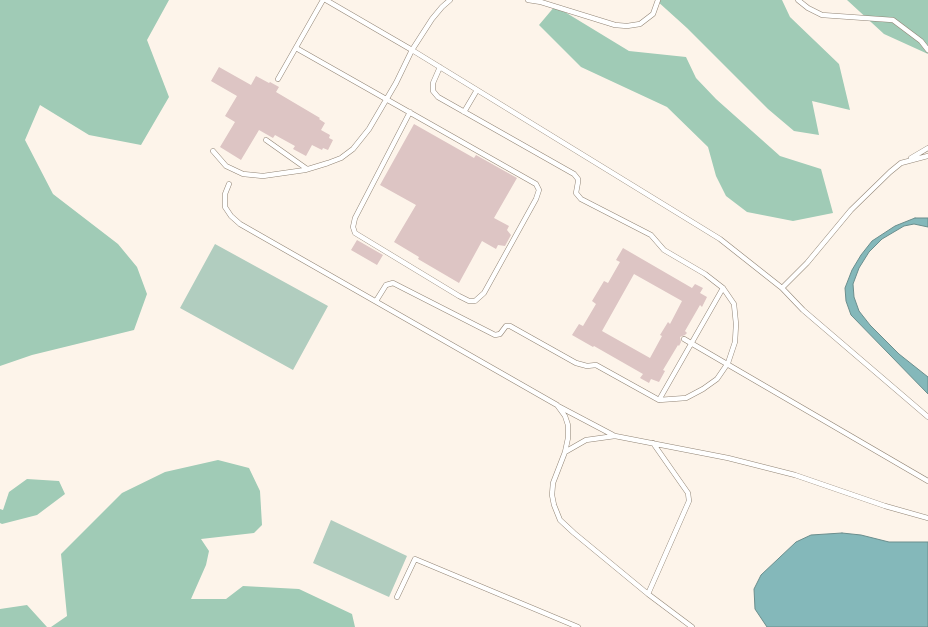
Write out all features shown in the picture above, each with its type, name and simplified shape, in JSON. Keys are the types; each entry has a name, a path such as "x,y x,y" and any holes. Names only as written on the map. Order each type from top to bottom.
{"lane":[{"path":"278,80 324,0 412,50 720,238 782,288 803,310 928,417"},
{"path":"213,151 226,166 242,174 263,176 307,169 341,158 353,149 369,129 412,50 432,19 450,0"},
{"path":"528,0 541,2 615,25 627,26 640,24 653,14 658,0"},
{"path":"798,0 822,15 893,20 921,41 928,50"},
{"path":"296,48 410,112 536,184 538,190 536,199 484,293 475,301 469,301 459,296 355,233 353,227 355,218 410,112"},
{"path":"376,301 386,285 392,283 495,335 500,334 506,326 510,326 576,363 587,366 596,365 659,400 686,398 717,379 728,363 735,342 734,304 723,288 705,274 664,250 651,234 581,199 576,193 578,182 574,174 438,97 433,91 433,83 440,67"},
{"path":"464,112 477,90"},
{"path":"266,140 307,169"},
{"path":"782,288 851,210 890,172 901,163 928,148"},
{"path":"901,163 928,156"},
{"path":"229,184 225,194 225,207 240,224 557,405 615,436 728,458 794,475 885,506 928,518"},
{"path":"659,400 723,288"},
{"path":"684,339 928,481"},
{"path":"557,405 565,416 568,425 566,452 552,482 554,505 560,520 648,594 692,627"},
{"path":"566,452 586,440 615,436"},
{"path":"648,594 689,501 688,493 653,443"},
{"path":"398,597 415,559 578,627"}],"green space":[{"path":"0,0 169,0 147,40 169,97 141,145 89,135 40,105 25,140 53,194 118,244 137,267 147,294 134,330 32,355 0,366"},
{"path":"656,0 782,0 790,17 839,64 850,110 812,101 819,135 794,131 768,109 687,28"},
{"path":"847,0 928,0 928,54 884,34"},
{"path":"555,6 629,51 686,57 696,78 716,99 780,156 821,169 833,213 793,221 747,212 726,196 716,176 708,147 667,107 581,67 539,25"},
{"path":"215,244 328,306 293,370 180,308"},
{"path":"218,460 249,468 260,491 262,525 254,533 201,539 209,551 206,565 191,599 226,599 243,586 299,589 352,614 355,627 51,627 67,616 61,554 122,493 165,472"},
{"path":"27,479 59,481 65,494 37,515 0,523 0,509 3,510 9,492"},
{"path":"331,520 407,556 389,597 313,563"},
{"path":"27,605 47,627 0,627 0,609"}],"water":[{"path":"915,218 928,218 928,227 914,224 904,226 882,239 869,252 859,268 853,284 854,297 859,311 899,354 928,377 928,394 851,315 846,301 845,288 852,270 872,241 895,226"},
{"path":"842,533 861,535 889,542 928,542 928,627 767,627 755,609 754,589 761,575 796,542 811,535"}],"building":[{"path":"219,67 251,85 256,76 270,82 279,87 276,92 320,118 325,123 321,130 330,135 329,138 333,140 328,150 323,148 322,150 312,145 306,156 293,149 295,146 275,135 273,138 259,130 241,160 220,147 235,122 225,116 237,96 211,81"},
{"path":"414,124 474,158 476,155 517,178 494,218 509,226 507,230 511,235 505,246 498,245 496,249 482,241 459,283 418,259 419,257 394,242 416,205 380,185"},
{"path":"357,240 383,255 377,265 351,250"},
{"path":"623,248 692,288 695,284 703,288 700,293 707,297 702,307 700,305 685,331 687,333 680,337 681,342 663,370 665,371 659,382 651,379 649,383 640,378 643,374 572,335 579,324 583,326 596,304 592,301 604,281 608,283 620,262 616,260","holes":["634,274 682,301 670,324 668,322 660,335 662,336 650,358 602,331"]}]}
